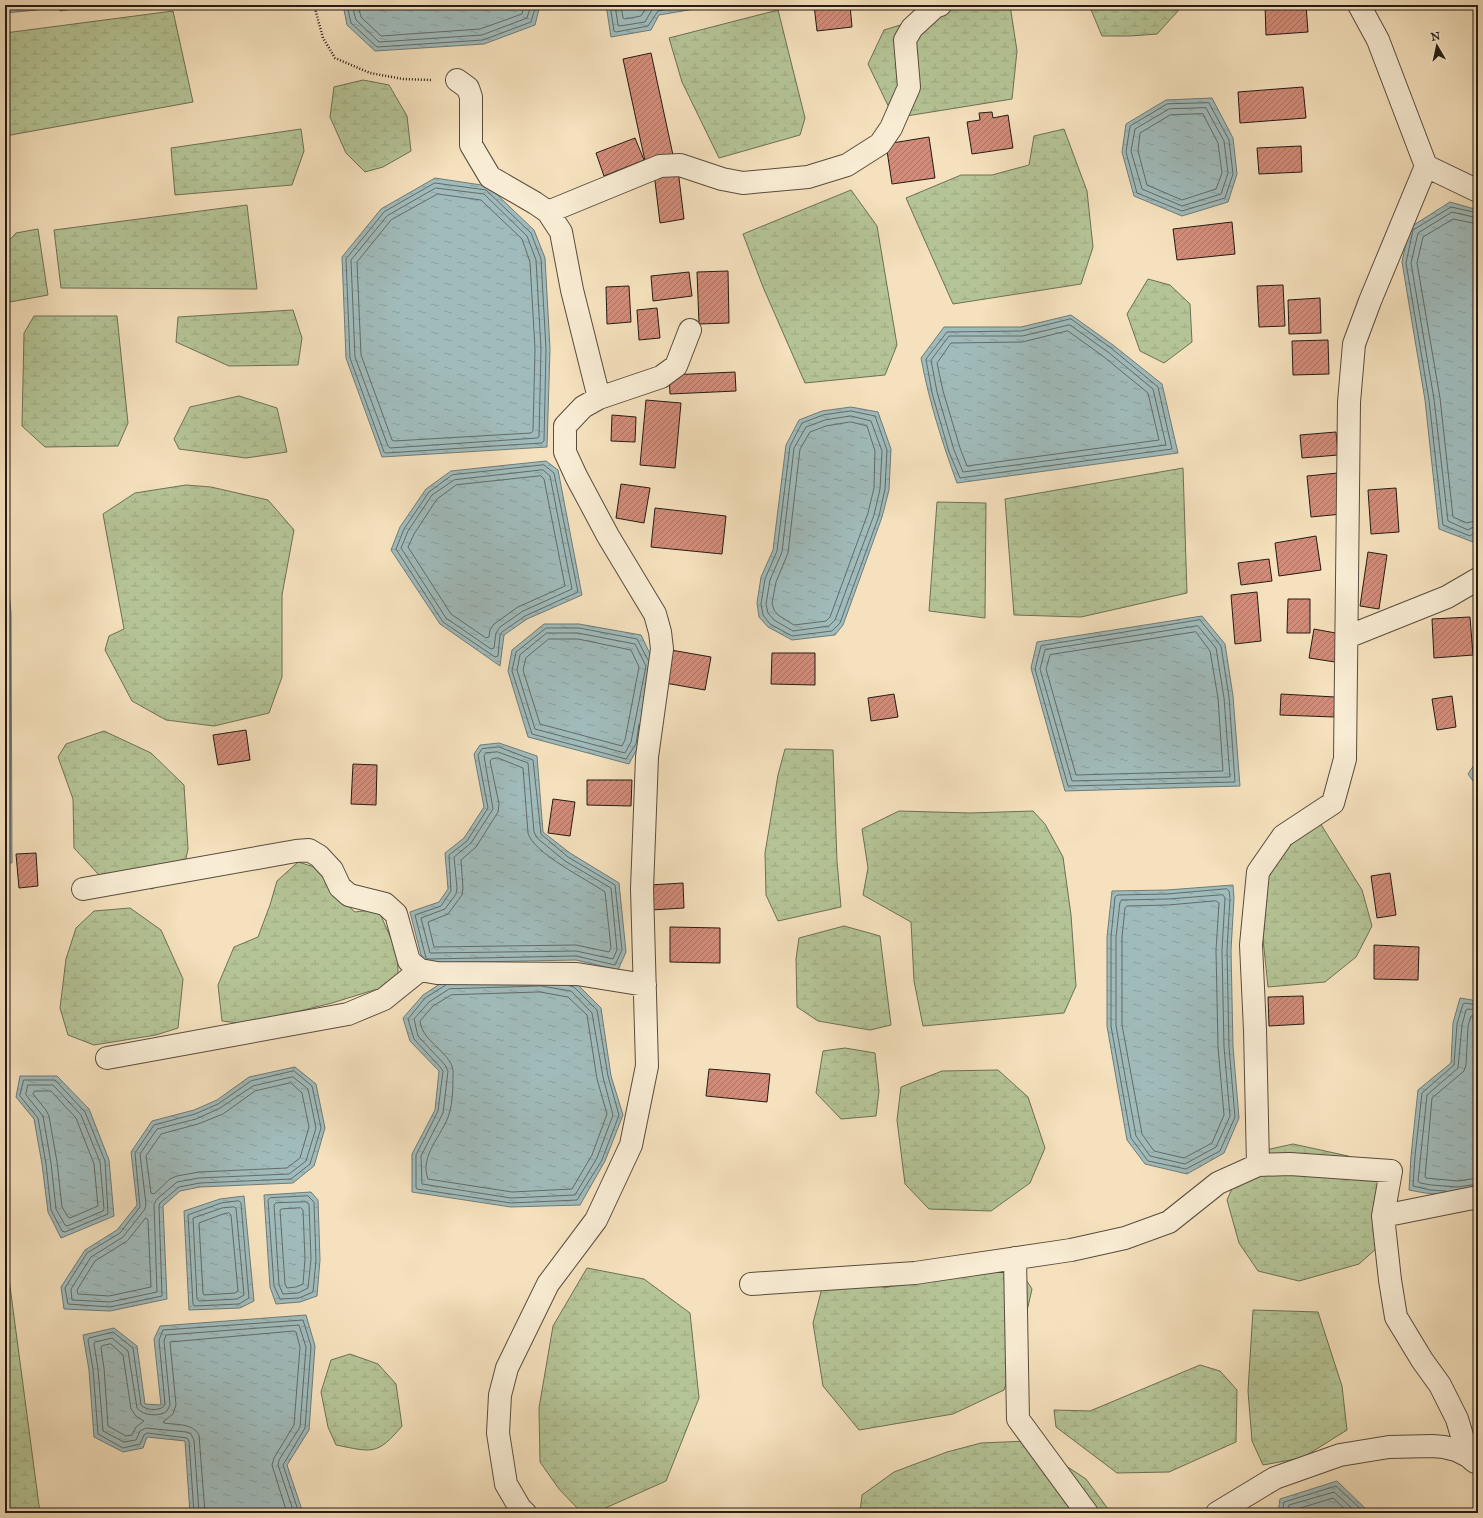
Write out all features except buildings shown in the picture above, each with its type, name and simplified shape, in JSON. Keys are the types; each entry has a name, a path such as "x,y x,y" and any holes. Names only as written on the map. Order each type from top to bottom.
{"street":[{"path":"548,212 660,166 680,165 722,179 743,183 808,177 847,164 880,144 891,128 909,87 905,40 912,28 936,6 940,5"},
{"path":"1258,1165 1255,1030 1251,945 1258,872 1283,836 1333,803 1345,759 1349,402 1354,344 1370,301 1426,166 1378,40 1359,5"},
{"path":"457,80 468,88 471,97 472,145 490,177 548,212 560,232 572,290 599,398"},
{"path":"1426,166 1478,191"},
{"path":"525,1513 520,1508 506,1484 498,1433 500,1395 507,1368 548,1284 596,1220 631,1145 647,1066 642,889 647,757 662,649 660,632 655,614 608,536 576,476 565,452 565,426 583,407 599,398 661,377 676,366 690,330"},
{"path":"1347,637 1447,597 1478,579"},
{"path":"83,889 296,851 309,850 319,856 332,870 340,887 349,895 386,904 396,914 409,961 420,970 437,973 576,974 645,985"},
{"path":"107,1058 348,1014 384,999 420,970"},
{"path":"750,1284 915,1273 1071,1250 1125,1238 1169,1222 1218,1183 1258,1165 1290,1164 1391,1171 1384,1216 1390,1280 1396,1317 1422,1360 1440,1385 1457,1419 1473,1461"},
{"path":"1384,1216 1478,1197"},
{"path":"1015,1258 1018,1419 1087,1513"},
{"path":"1217,1513 1275,1478 1340,1455 1389,1447 1432,1446 1456,1450 1473,1461"}],"path":[{"path":"314,5 323,38 335,58 370,73 403,80 457,80"}],"green space":[{"path":"927,5 1010,5 1017,51 1012,99 894,118 868,64 884,30 920,19"},
{"path":"1089,5 1178,5 1178,11 1157,34 1102,36"},
{"path":"778,10 805,118 800,135 719,158 682,82 669,38"},
{"path":"173,11 193,102 5,136 5,33"},
{"path":"363,80 389,85 407,116 411,151 383,167 365,172 346,153 330,117 334,87"},
{"path":"301,129 304,151 292,185 175,195 171,148"},
{"path":"1064,129 1087,191 1093,247 1081,284 953,304 906,198 961,175 992,175 1029,165 1034,136"},
{"path":"851,190 877,226 897,345 885,375 805,383 763,287 743,234"},
{"path":"247,205 257,289 61,288 54,230"},
{"path":"38,229 48,295 10,302 5,245 16,233"},
{"path":"1148,279 1170,285 1190,304 1192,342 1164,363 1140,351 1127,314"},
{"path":"293,310 302,338 298,365 229,366 176,342 178,317"},
{"path":"34,316 117,316 128,423 118,446 45,447 22,426 24,333"},
{"path":"239,396 277,408 287,452 246,458 179,449 174,439 190,407"},
{"path":"1183,468 1187,593 1081,617 1014,615 1005,499"},
{"path":"186,485 211,487 268,500 294,530 282,595 282,677 269,713 214,726 166,720 132,701 105,650 109,636 124,629 103,514 135,493"},
{"path":"937,502 986,503 985,618 929,611"},
{"path":"104,731 151,753 184,785 188,849 183,872 152,889 99,875 74,848 73,799 58,757 66,744"},
{"path":"785,749 833,750 837,861 841,907 778,921 766,895 765,853 778,775"},
{"path":"899,811 970,813 1033,811 1045,824 1063,857 1071,915 1076,986 1064,1013 923,1026 914,981 911,922 863,895 868,868 862,829"},
{"path":"1283,823 1320,823 1362,890 1372,926 1356,957 1325,982 1268,987 1263,939 1270,853"},
{"path":"298,862 321,869 335,894 355,912 378,909 397,952 399,990 374,990 332,1003 247,1024 222,1021 218,985 234,947 258,937 277,881"},
{"path":"130,908 161,930 183,979 178,1028 156,1035 94,1045 68,1035 60,1008 66,959 76,928 94,911"},
{"path":"844,926 880,936 891,1025 870,1030 818,1021 797,1007 796,959 799,938"},
{"path":"845,1048 875,1053 879,1091 876,1116 841,1119 816,1093 823,1051"},
{"path":"998,1070 1028,1097 1045,1148 1030,1183 991,1211 929,1209 905,1184 897,1120 901,1087 942,1071"},
{"path":"1293,1144 1348,1156 1384,1172 1387,1239 1359,1264 1299,1281 1258,1271 1239,1243 1227,1200 1238,1175 1266,1150"},
{"path":"1008,1251 1032,1289 1019,1346 1004,1390 953,1414 859,1430 823,1386 813,1323 823,1284 856,1266 884,1288 962,1270"},
{"path":"587,1268 644,1279 690,1313 699,1398 666,1481 601,1510 580,1511 559,1489 540,1462 539,1408 553,1326"},
{"path":"5,1279 9,1279 40,1513 5,1513"},
{"path":"1253,1310 1318,1312 1342,1386 1347,1430 1302,1458 1263,1465 1252,1441 1248,1391"},
{"path":"350,1354 378,1364 396,1384 402,1426 386,1443 373,1449 366,1450 336,1445 328,1427 321,1392 331,1360"},
{"path":"1200,1365 1220,1371 1237,1390 1236,1442 1169,1472 1117,1473 1056,1427 1054,1410 1090,1411"},
{"path":"1028,1441 1086,1479 1111,1513 860,1513 862,1495 894,1472 947,1452 981,1443"}],"water":[{"path":"5,5 36,5 37,10 5,13"},
{"path":"60,5 98,5 60,11"},
{"path":"343,5 540,5 535,25 484,44 375,51 347,25"},
{"path":"606,5 718,5 659,15 651,30 611,37"},
{"path":"1475,5 1478,5 1478,48 1474,21"},
{"path":"1212,98 1233,138 1237,174 1228,202 1182,216 1134,196 1122,152 1126,124 1166,100"},
{"path":"435,178 488,186 534,230 545,258 550,349 547,447 382,457 346,358 342,257 381,209"},
{"path":"1450,202 1478,210 1478,531 1473,542 1439,529 1425,400 1402,262 1409,228"},
{"path":"1071,315 1113,345 1162,384 1178,453 957,483 936,421 921,358 944,327 1021,327"},
{"path":"851,407 878,412 891,449 889,490 882,517 843,625 835,635 792,640 768,627 759,617 757,603 761,577 773,550 786,445 799,420 822,411"},
{"path":"546,461 558,470 582,595 527,619 504,635 500,666 440,624 391,550 400,527 426,489 451,471"},
{"path":"5,548 11,613 12,863 5,862"},
{"path":"1202,616 1225,644 1233,696 1240,786 1065,791 1031,668 1037,642"},
{"path":"544,624 579,624 641,635 655,664 639,745 629,764 528,737 508,671 512,650"},
{"path":"499,743 537,756 543,832 570,853 619,883 626,952 618,970 576,960 423,963 410,912 439,902 448,889 445,853 464,838 484,807 474,754 480,745"},
{"path":"1478,759 1478,788 1468,774"},
{"path":"1233,885 1234,898 1231,950 1233,1047 1239,1118 1224,1153 1187,1174 1145,1164 1127,1140 1107,1026 1107,937 1112,891 1167,890"},
{"path":"446,980 576,983 601,1008 611,1076 623,1115 605,1161 580,1205 511,1207 412,1192 412,1154 435,1110 439,1071 410,1041 403,1018 423,995"},
{"path":"1460,998 1478,1001 1478,1192 1443,1195 1409,1190 1418,1090 1451,1063 1453,1023"},
{"path":"295,1067 316,1084 325,1128 314,1166 293,1183 200,1187 180,1191 163,1206 167,1299 110,1311 64,1309 61,1287 85,1250 117,1230 137,1205 131,1152 152,1121 194,1110 217,1100 249,1077"},
{"path":"20,1076 57,1076 89,1109 109,1160 114,1216 61,1238 48,1212 42,1164 34,1119 16,1097"},
{"path":"5,1156 8,1257 5,1258"},
{"path":"311,1192 318,1200 320,1260 317,1296 300,1302 276,1304 270,1287 264,1195"},
{"path":"244,1196 254,1301 240,1308 189,1310 184,1211 220,1199"},
{"path":"306,1315 315,1346 309,1430 287,1465 303,1513 190,1513 185,1441 147,1437 143,1448 123,1452 94,1437 89,1370 83,1335 114,1328 137,1346 145,1404 161,1405 154,1339 160,1326"},
{"path":"1337,1481 1370,1513 1278,1513 1280,1499"}]}
